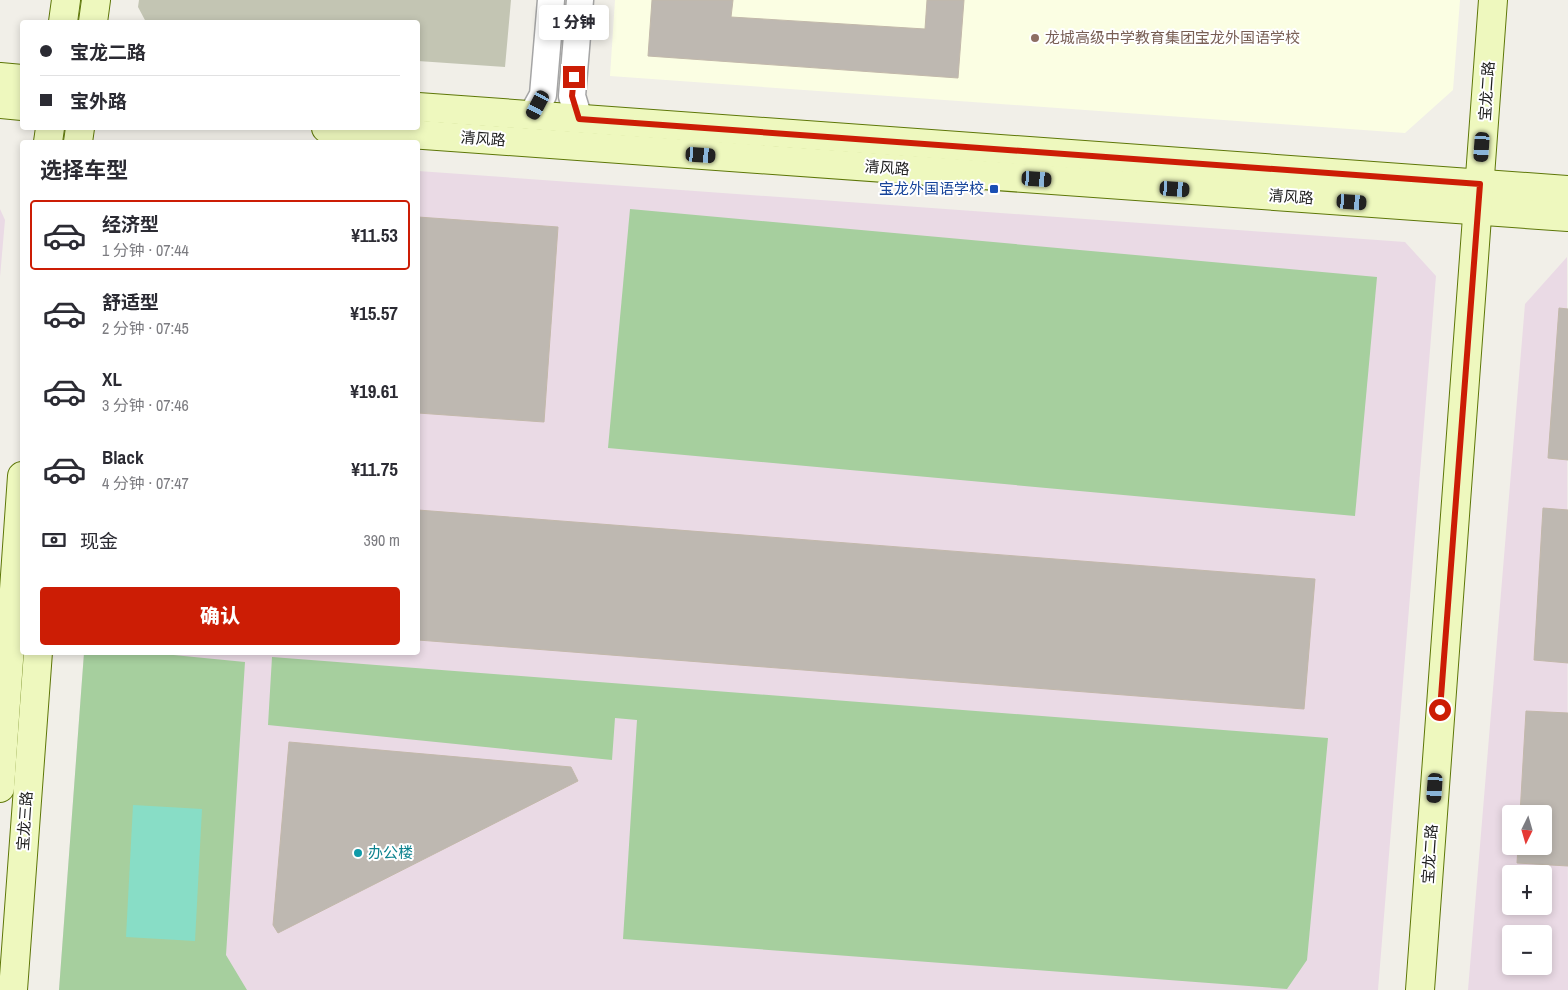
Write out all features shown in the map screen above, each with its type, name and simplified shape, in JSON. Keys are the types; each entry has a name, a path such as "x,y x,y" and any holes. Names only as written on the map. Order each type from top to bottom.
{"street":[{"path":"63,20 66,0"},
{"path":"93,20 96,0"},
{"path":"532,115 543,95 551,0"},
{"path":"579,119 572,96 580,0"},
{"name":"宝龙二路","path":"1420,990 1493,0"},
{"path":"0,77 20,79"},
{"path":"0,104 20,106"},
{"name":"清风路","path":"420,107 1568,190"},
{"name":"清风路","path":"354,130 1568,217"},
{"name":"宝龙三路","path":"0,788 20,504"},
{"name":"宝龙三路","path":"13,990 38,655"}],"shaded area":[{"path":"139,0 511,0 505,67 420,61 420,20 145,20 138,7"},
{"name":"龙城高级中学教育集团宝龙外国语学校","path":"615,0 1460,0 1453,90 1405,133 610,76"},
{"path":"420,171 1405,242 1436,276 1378,990 59,990 84,655 420,655"},
{"path":"0,209 5,220 0,277"},
{"path":"1567,257 1568,990 1468,990 1525,304"}],"green space":[{"path":"630,209 1377,277 1355,516 608,448"},
{"path":"84,655 173,655 245,662 226,955 247,990 59,990"},
{"path":"272,657 1328,738 1307,960 1287,989 623,939 637,720 615,718 612,760 268,725"},
{"path":"133,805 202,809 195,941 126,937"}],"building":[{"path":"652,0 733,0 731,17 925,29 927,0 964,0 958,78 648,56"},
{"path":"420,217 558,227 544,422 420,413"},
{"path":"1559,308 1568,309 1568,460 1548,458"},
{"path":"1543,508 1568,510 1568,663 1534,660"},
{"path":"420,510 1315,579 1304,709 420,640"},
{"path":"1526,711 1568,713 1568,866 1517,863 1517,855 1552,855 1552,805 1521,805"},
{"name":"办公楼","path":"289,742 571,767 578,781 278,933 273,925"}],"place":[{"name":"龙城高级中学教育集团宝龙外国语学校","path":"1035,38"},
{"name":"宝龙外国语学校","path":"994,189"},
{"name":"办公楼","path":"358,853"}],"route":[{"path":"574,77 572,96 579,119 1480,184 1440,710"}]}
